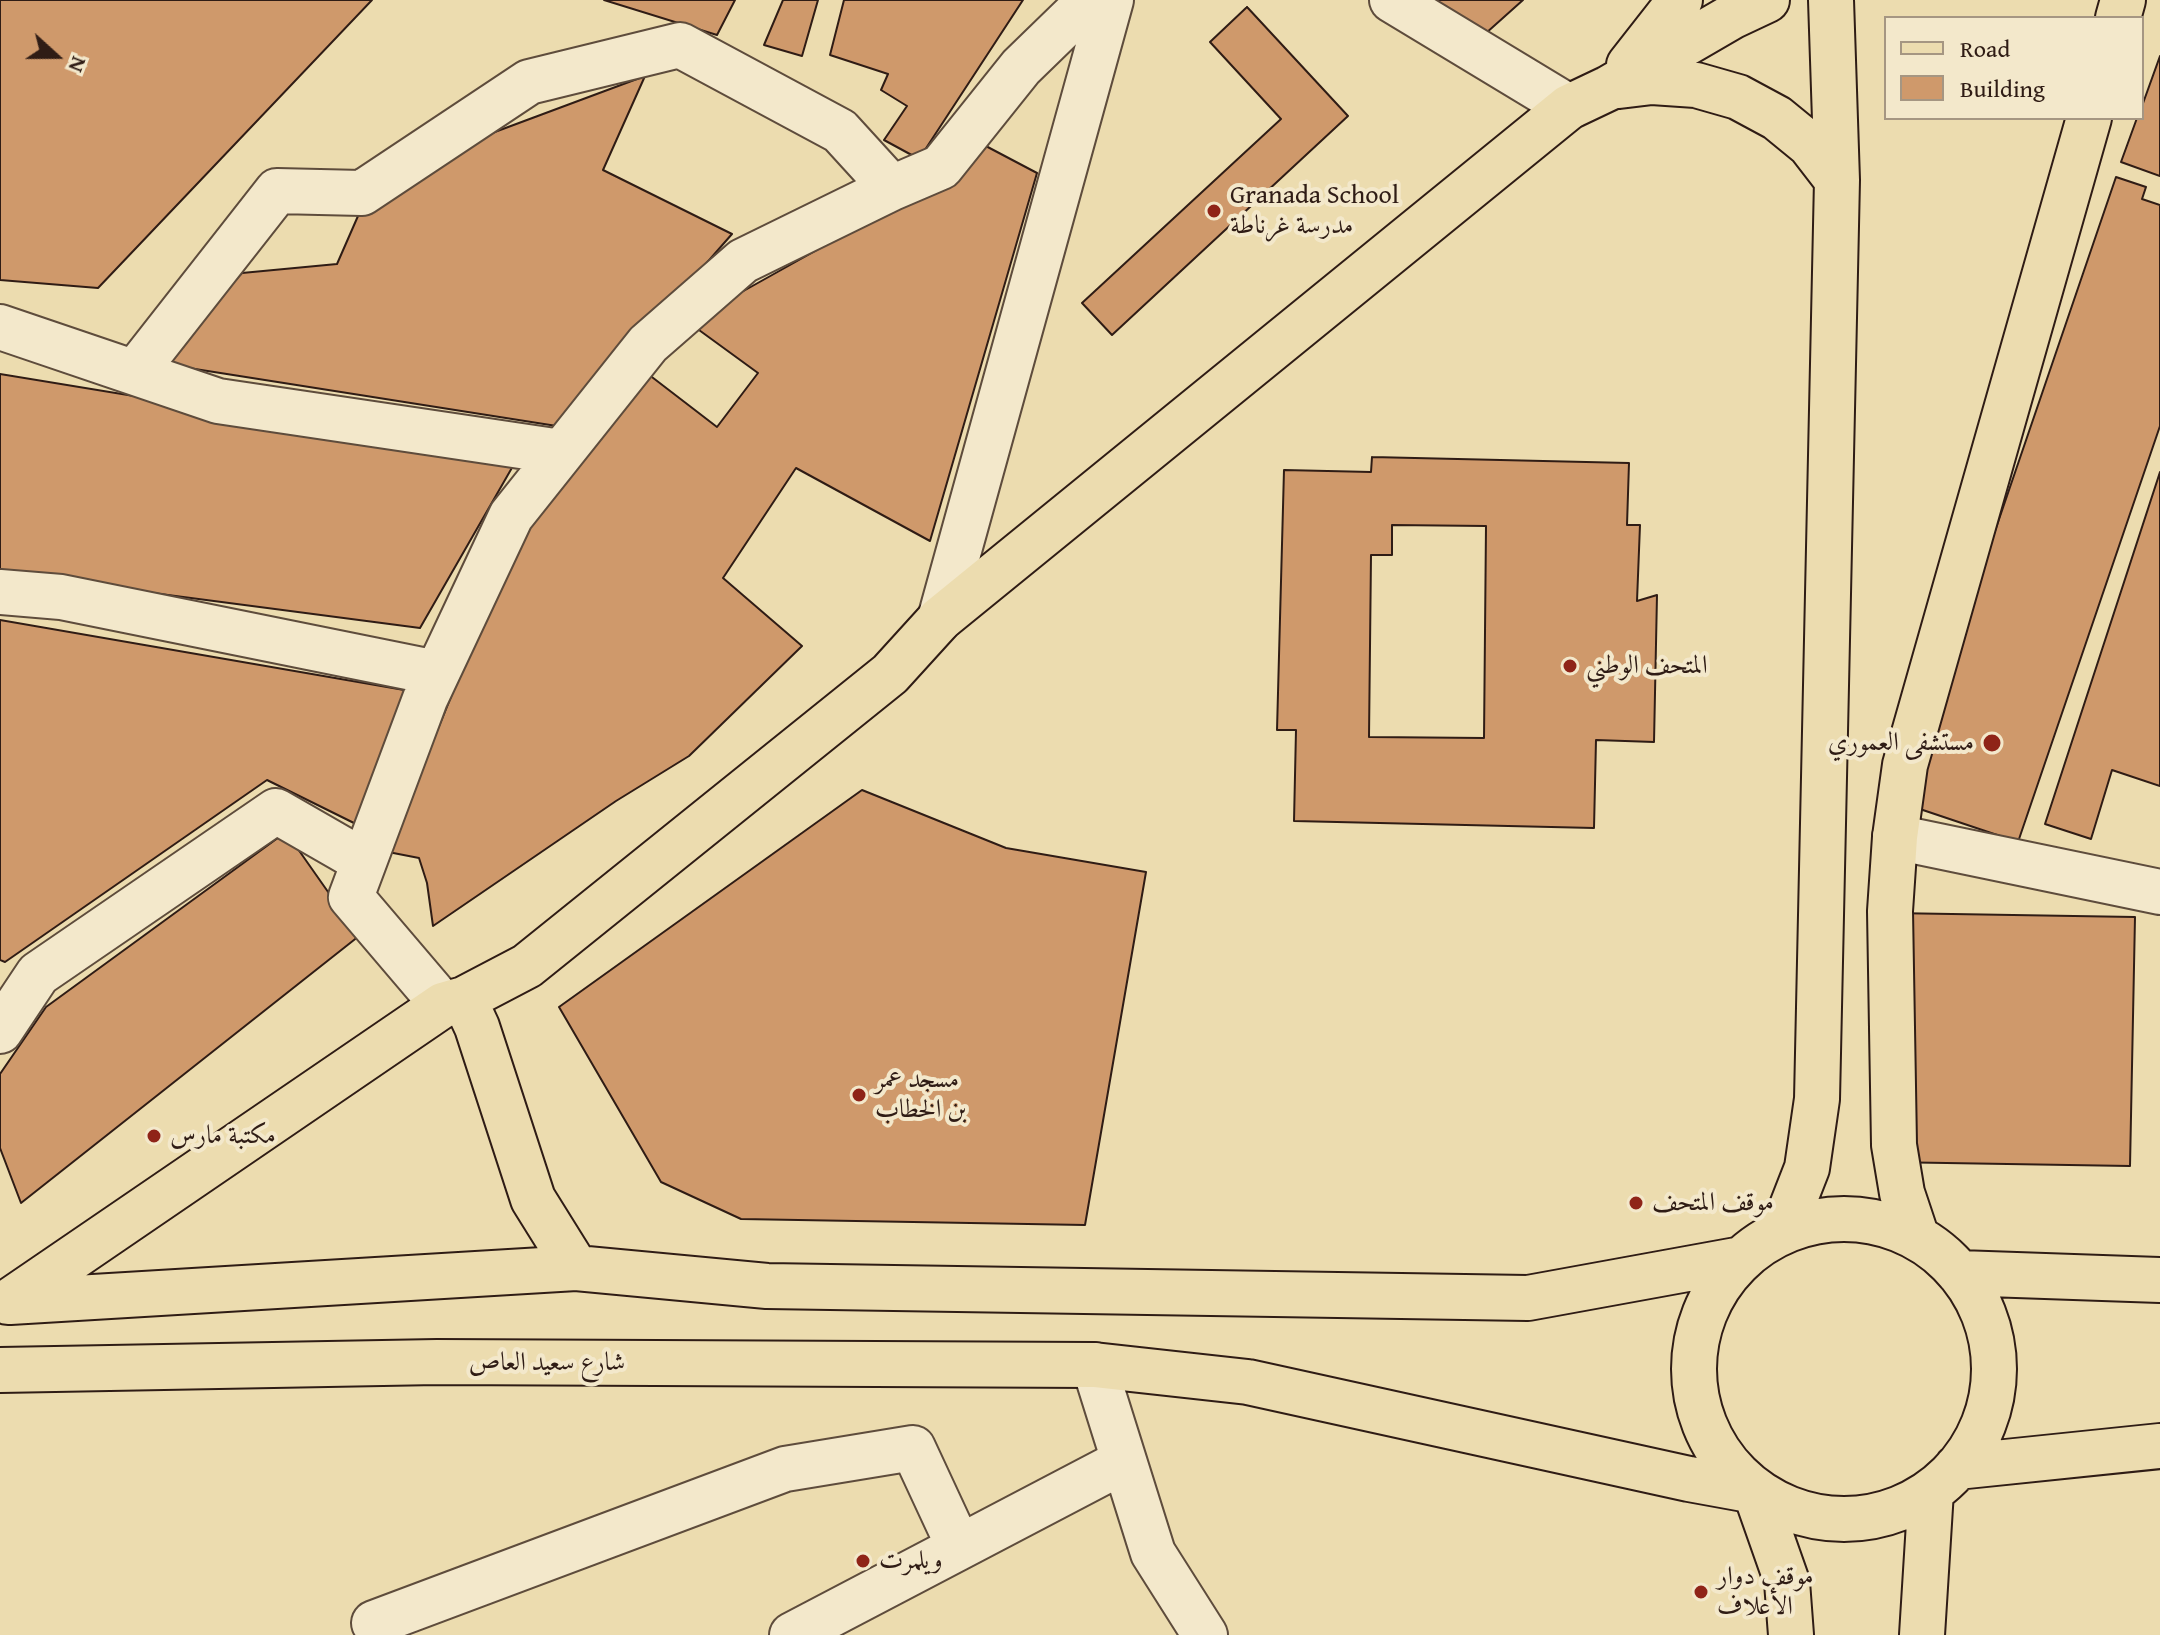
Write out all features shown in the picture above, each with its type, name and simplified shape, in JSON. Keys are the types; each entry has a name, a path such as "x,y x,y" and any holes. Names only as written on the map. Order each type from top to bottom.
{"main road":[{"path":"1609,88 1680,0"},
{"path":"3,1295 453,1002 527,966 890,674 940,619 1569,107 1767,0"},
{"path":"1782,1232 1807,1168 1817,1099 1837,180 1831,0"},
{"path":"1609,88 1652,82 1696,85 1738,97 1777,118 1810,145 1837,180"},
{"path":"1917,1238 1902,1193 1894,1145 1890,911 1895,837 1905,765 2088,120"},
{"path":"453,1002 477,1027 533,1199 576,1268"},
{"path":"1851,1219 1885,1224 1917,1238 1940,1254 1959,1273 1978,1302 1990,1336 1994,1370 1990,1405 1977,1438 1944,1479 1898,1509 1862,1519 1824,1518 1787,1509 1755,1491 1728,1465 1708,1433 1696,1397 1694,1359 1701,1322 1717,1288 1760,1244 1782,1232 1815,1221 1851,1219"},
{"path":"3,1295 576,1268 767,1286 1528,1298 1742,1259"},
{"path":"1959,1273 2160,1280"},
{"name":"شارع سعيد العاص","path":"0,1370 437,1362 1094,1365 1248,1382 1755,1491"},
{"path":"1944,1479 2160,1446"},
{"path":"1922,1635 1944,1479"},
{"path":"1755,1491 1787,1582 1791,1635"}],"street":[{"path":"453,1002 351,897 437,673 511,516 648,344 743,261 941,167 1021,67 1090,0"},
{"path":"940,619 1111,0"},
{"path":"1392,0 1569,107"},
{"path":"135,372 277,191 362,193 529,82 680,45 840,131 892,188"},
{"path":"0,327 218,401 561,452"},
{"path":"0,592 61,597 437,673"},
{"path":"6,1010 38,974 276,811 363,861"},
{"path":"1895,837 2160,892"},
{"path":"1094,1365 1153,1553 1205,1635"},
{"path":"374,1623 785,1469 913,1448 959,1547"},
{"path":"792,1635 1124,1461"}],"building":[{"path":"0,0 372,0 98,288 0,280"},
{"path":"604,0 735,0 717,35"},
{"path":"783,0 818,0 802,56 764,45"},
{"path":"844,0 1023,0 919,159 884,140 907,106 881,90 888,74 830,55"},
{"path":"1433,0 1523,0 1485,34"},
{"name":"Granada School مدرسة غرناطة","path":"1247,7 1348,116 1112,335 1082,303 1281,119 1210,42"},
{"path":"2160,56 2160,176 2121,162 2136,120 2144,120 2144,100"},
{"path":"645,76 603,170 732,234 563,427 157,363 242,273 337,264 358,216 476,139"},
{"path":"982,144 1037,173 930,541 796,468 723,578 802,646 689,756 616,801 433,926 427,883 419,858 383,851 397,829 521,525 648,374 717,427 758,373 688,322 917,194"},
{"path":"2116,177 2146,187 2142,199 2160,205 2160,426 2018,842 1902,803"},
{"path":"0,374 517,459 420,628 0,573"},
{"name":"المتحف الوطني","path":"1372,457 1629,463 1627,525 1640,525 1637,601 1657,595 1654,742 1596,740 1594,828 1294,821 1296,730 1277,730 1284,470 1371,472","holes":["1392,525 1486,526 1484,738 1369,737 1371,555 1392,555"]},
{"path":"2160,472 2160,786 2112,770 2091,839 2045,824"},
{"path":"0,620 410,691 360,826 267,780 5,962 0,960"},
{"name":"مسجد عمر بن الخطاب","path":"862,790 1006,848 1146,872 1085,1225 741,1219 661,1182 559,1007"},
{"path":"286,832 359,936 21,1203 0,1148 0,1074 46,1007"},
{"path":"1891,913 2135,917 2130,1166 1885,1162"}],"place":[{"name":"Granada School مدرسة غرناطة","path":"1214,211"},
{"name":"المتحف الوطني","path":"1570,666"},
{"name":"مستشفى العموري","path":"1992,743"},
{"name":"مسجد عمر بن الخطاب","path":"859,1095"},
{"name":"مكتبة مارس","path":"154,1136"},
{"name":"موقف المتحف","path":"1636,1203"},
{"name":"ويلمرت","path":"863,1561"},
{"name":"موقف دوار الأعلاف","path":"1701,1592"}]}
